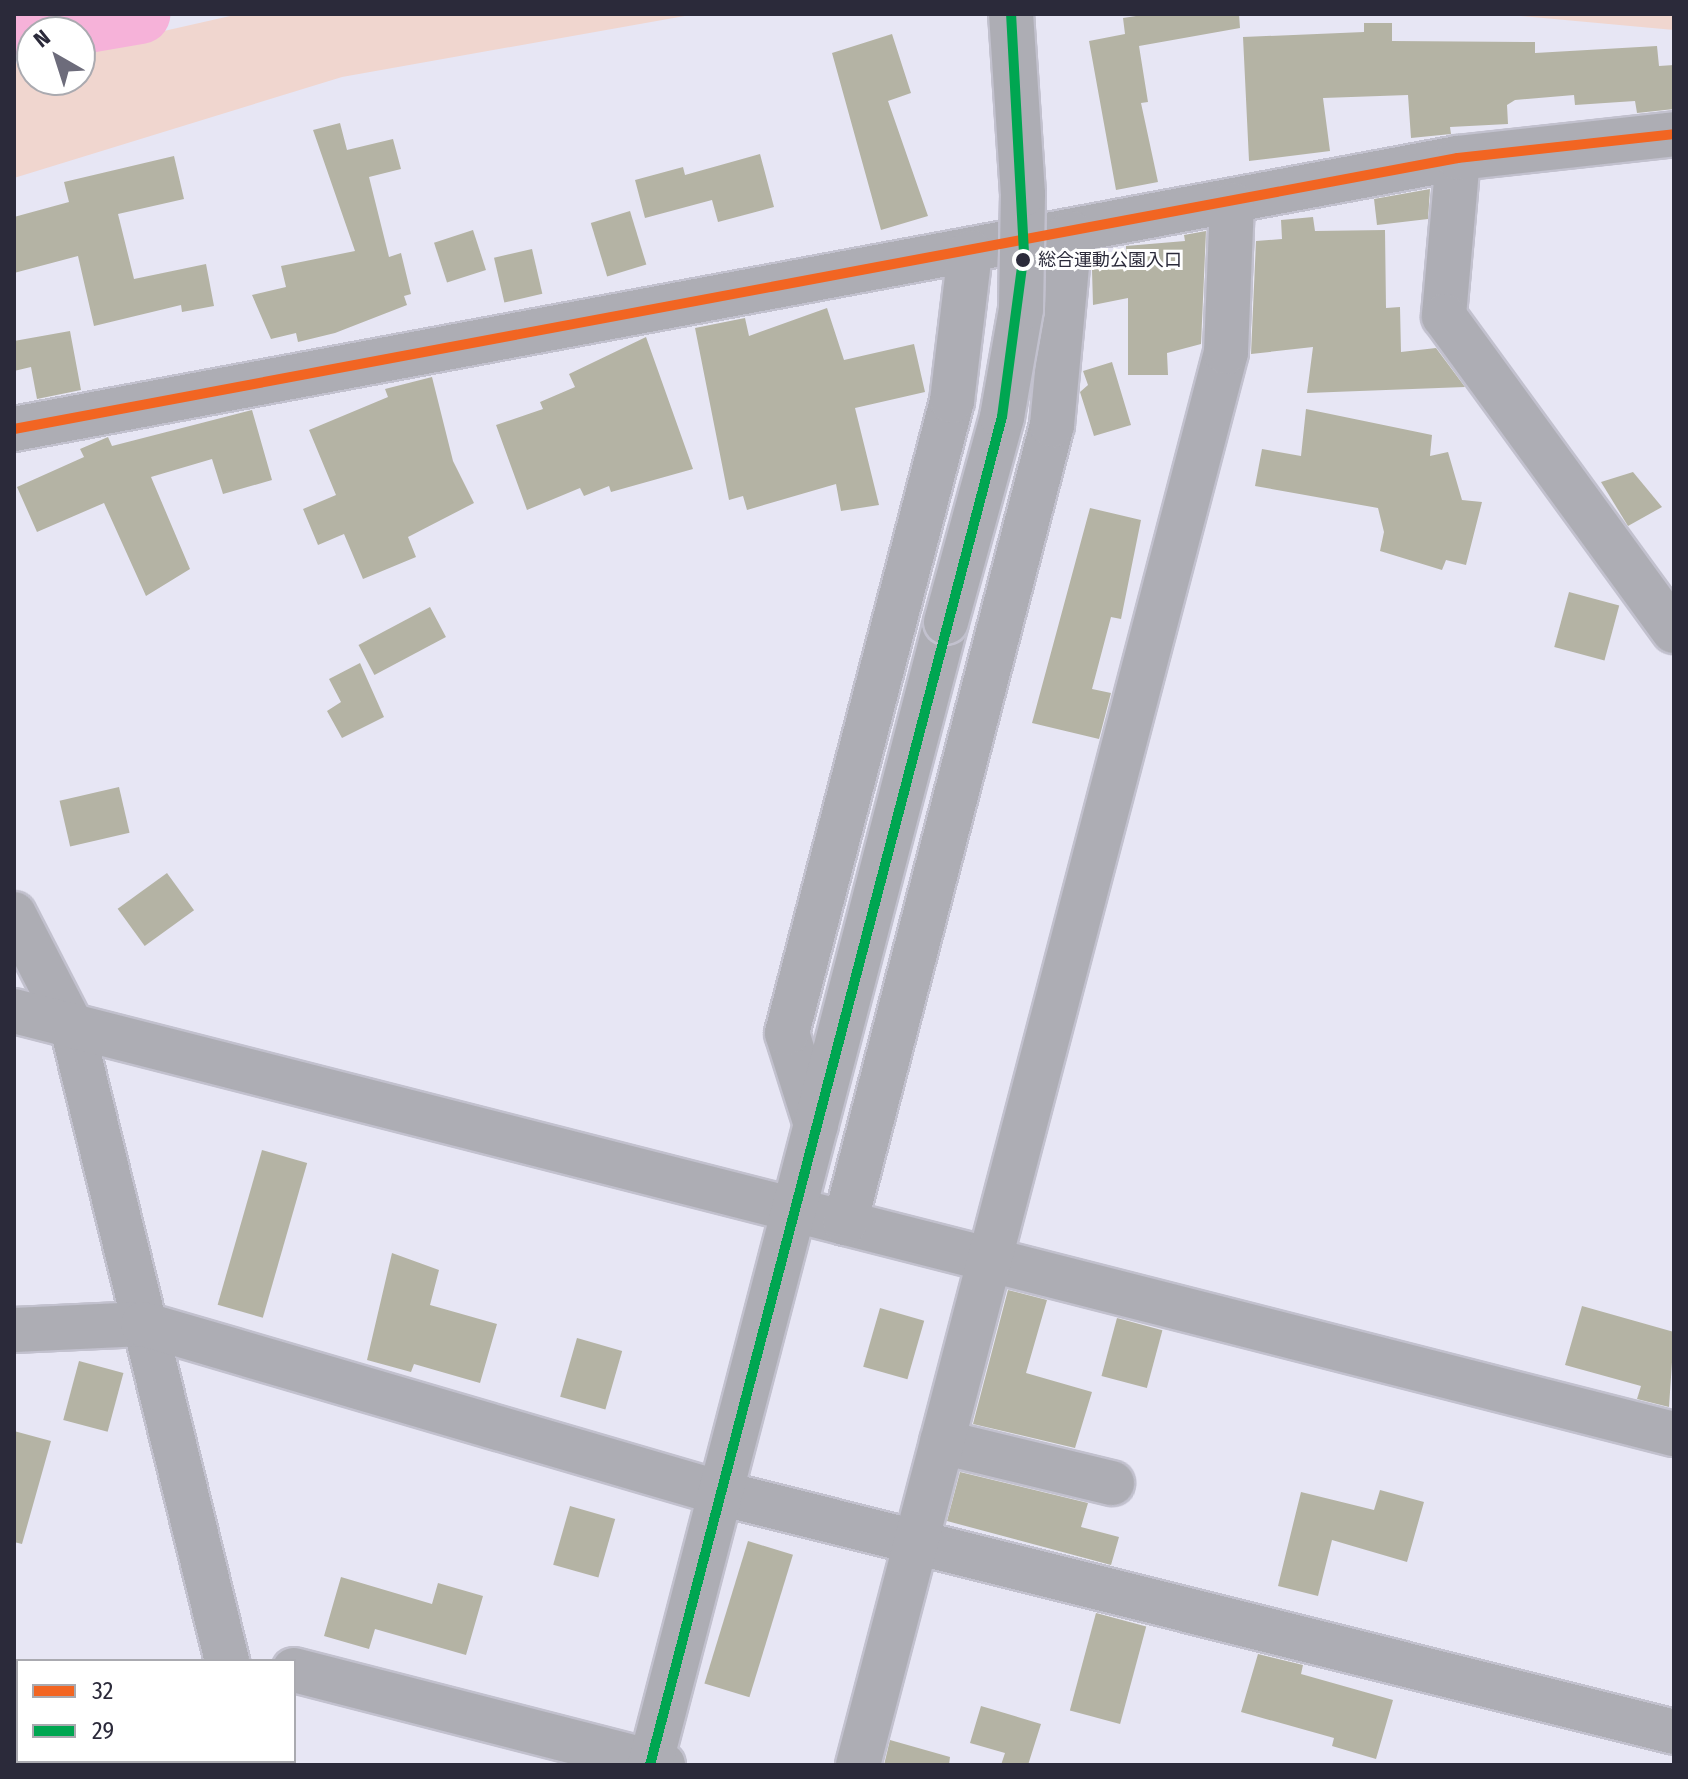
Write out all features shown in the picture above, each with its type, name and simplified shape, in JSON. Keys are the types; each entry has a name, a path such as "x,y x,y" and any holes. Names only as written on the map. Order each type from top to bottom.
{"street":[{"path":"296,1671 655,1764 720,1493 1002,417 1021,309 1023,194 1011,14"},
{"path":"14,429 1232,204 1458,158 1674,134"},
{"path":"1458,158 1444,316 1674,631"},
{"path":"858,1765 1226,352 1232,204"},
{"path":"845,1223 1052,425 1070,233"},
{"path":"816,1125 787,1033 952,401 970,252"},
{"path":"14,914 72,1027 143,1324 237,1658"},
{"path":"14,1011 1674,1434"},
{"path":"14,1330 143,1324 720,1493 916,1538 1674,1732"},
{"path":"942,1442 1112,1483"}],"shaded area":[{"path":"239,14 696,14 342,77 14,178 14,64 16,96 96,96 96,46"},
{"path":"1404,14 1674,14 1674,30 1511,15"}],"building":[{"path":"1149,14 1239,14 1240,28 1139,46 1148,102 1141,103 1158,182 1116,190 1089,41 1125,34 1123,18"},
{"path":"1364,23 1392,23 1392,41 1535,42 1535,53 1657,46 1659,66 1674,65 1674,109 1637,113 1635,101 1575,105 1574,95 1515,100 1507,105 1508,124 1450,127 1451,134 1411,138 1408,95 1323,98 1330,151 1249,161 1243,37 1364,32"},
{"path":"892,34 911,93 888,101 928,216 881,230 832,53"},
{"path":"340,123 347,150 393,139 401,169 369,177 389,257 401,253 411,294 404,296 407,305 335,333 298,342 296,333 271,339 252,295 286,287 281,266 355,251 313,130"},
{"path":"760,154 774,207 718,222 712,200 645,218 635,180 683,167 685,175"},
{"path":"174,156 184,199 118,214 134,279 206,264 214,306 182,312 181,305 94,326 78,256 14,273 14,217 69,202 64,182"},
{"path":"1430,189 1428,219 1377,225 1374,199"},
{"path":"630,211 646,265 607,277 591,223"},
{"path":"1313,217 1315,231 1385,230 1386,308 1400,307 1401,352 1436,348 1465,387 1307,393 1313,347 1251,354 1256,241 1282,239 1281,220"},
{"path":"473,230 486,270 447,283 434,243"},
{"path":"1206,231 1201,344 1167,353 1168,375 1128,375 1128,298 1093,305 1092,270 1126,262 1126,246 1185,241 1184,235"},
{"path":"532,249 542,294 504,303 494,258"},
{"path":"827,308 844,360 914,344 925,392 855,408 879,505 841,511 836,484 747,510 743,496 729,500 695,328 745,318 749,336"},
{"path":"70,331 81,390 37,399 31,367 14,371 14,341"},
{"path":"646,337 693,469 611,492 609,486 584,496 580,488 527,510 496,425 543,409 540,402 575,387 569,374"},
{"path":"1112,362 1131,425 1094,436 1080,392 1088,385 1083,371"},
{"path":"432,377 453,461 474,503 408,537 416,557 363,579 344,534 318,545 303,509 336,495 309,430 388,397 385,389"},
{"path":"1306,409 1432,435 1430,456 1448,452 1462,500 1482,502 1466,565 1446,560 1442,570 1380,551 1384,532 1378,508 1255,486 1262,449 1301,456"},
{"path":"252,410 272,480 223,494 212,459 151,477 190,569 146,596 104,503 37,532 17,487 84,457 80,449 108,437 112,446"},
{"path":"1633,472 1662,507 1628,526 1601,482"},
{"path":"1090,508 1141,520 1121,619 1111,617 1092,689 1111,693 1099,739 1032,723"},
{"path":"1569,592 1619,605 1604,661 1554,647"},
{"path":"430,607 446,637 374,675 358,645"},
{"path":"360,663 384,717 342,738 327,711 341,702 329,679"},
{"path":"119,787 130,833 70,847 60,801"},
{"path":"167,873 194,910 145,946 118,909"},
{"path":"262,1150 307,1163 263,1318 218,1305"},
{"path":"392,1253 439,1270 430,1305 497,1324 480,1383 414,1364 411,1372 367,1360"},
{"path":"1008,1290 1047,1300 1026,1373 1092,1392 1075,1448 973,1424"},
{"path":"1582,1306 1674,1332 1669,1407 1637,1399 1641,1386 1565,1365"},
{"path":"880,1308 924,1321 907,1379 863,1367"},
{"path":"1117,1318 1162,1330 1147,1388 1101,1376"},
{"path":"577,1338 622,1351 605,1410 560,1397"},
{"path":"79,1361 123,1373 108,1432 63,1420"},
{"path":"14,1431 51,1441 22,1544 14,1542"},
{"path":"960,1472 1088,1503 1081,1527 1119,1537 1111,1565 947,1521"},
{"path":"1380,1490 1424,1502 1407,1562 1332,1540 1318,1596 1278,1586 1301,1492 1374,1510"},
{"path":"570,1506 615,1519 598,1578 553,1565"},
{"path":"748,1541 793,1555 749,1697 704,1683"},
{"path":"341,1577 432,1604 438,1583 483,1596 466,1655 375,1629 369,1649 324,1636"},
{"path":"1096,1613 1146,1626 1120,1724 1070,1711"},
{"path":"1258,1654 1303,1665 1301,1674 1393,1700 1376,1759 1332,1746 1334,1738 1241,1712"},
{"path":"981,1706 1041,1724 1028,1765 1001,1765 1005,1753 970,1743"},
{"path":"890,1740 950,1757 949,1765 884,1765"}],"waterway":[{"path":"96,22 140,14"}],"transit line":[{"name":"29","path":"650,1765 1002,417 1024,253 1011,14"},
{"name":"32","path":"14,429 1458,158 1674,134"}],"place":[{"name":"総合運動公園入口","path":"1023,260"}]}
